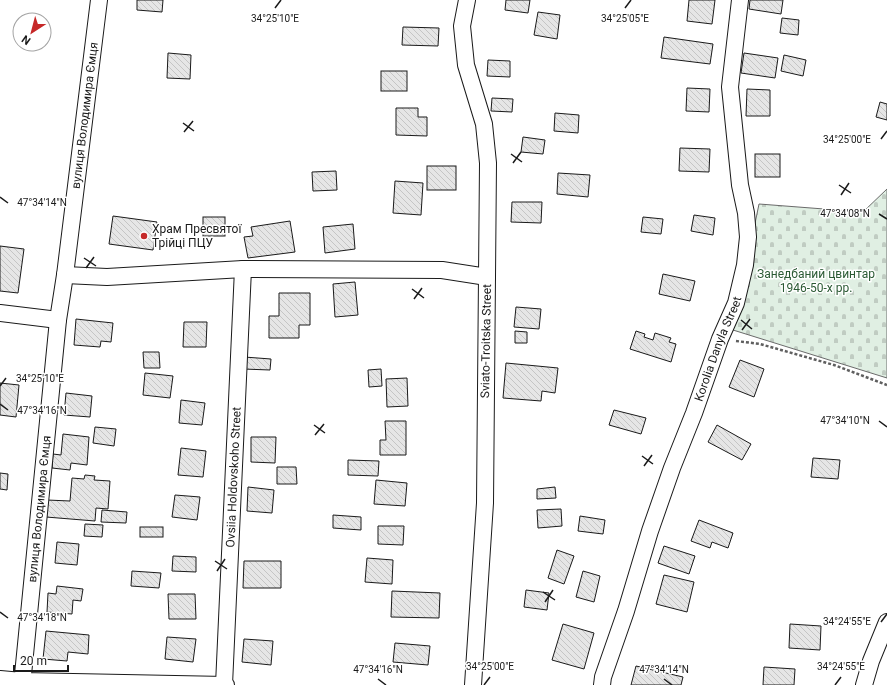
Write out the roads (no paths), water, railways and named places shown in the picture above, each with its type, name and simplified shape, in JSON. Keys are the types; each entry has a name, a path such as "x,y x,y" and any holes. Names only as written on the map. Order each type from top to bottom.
{"street":[{"name":"вулиця Володимира Ємця","path":"22,683 58,320 65,275 99,0"},
{"name":"Sviato-Troitska Street","path":"467,0 462,26 466,65 484,124 488,163 484,503 473,685"},
{"name":"Korolia Danyla Street","path":"602,685 603,677 626,611 650,531 720,339 736,303 745,265 748,237 746,214 740,185 730,87 740,0"},
{"path":"65,275 107,278 243,269 442,270 487,277"},
{"name":"Ovsiia Holdovskoho Street","path":"225,685 243,269"},
{"path":"0,313 58,320"},
{"path":"864,685 871,661 887,622"},
{"path":"0,679 22,683 225,685"}],"place":[{"name":"Храм Пресвятої Трійці ПЦУ","path":"144,236"}],"park label":[{"name":"Занедбаний цвинтар 1946-50-х рр.","path":"816,281"}]}
